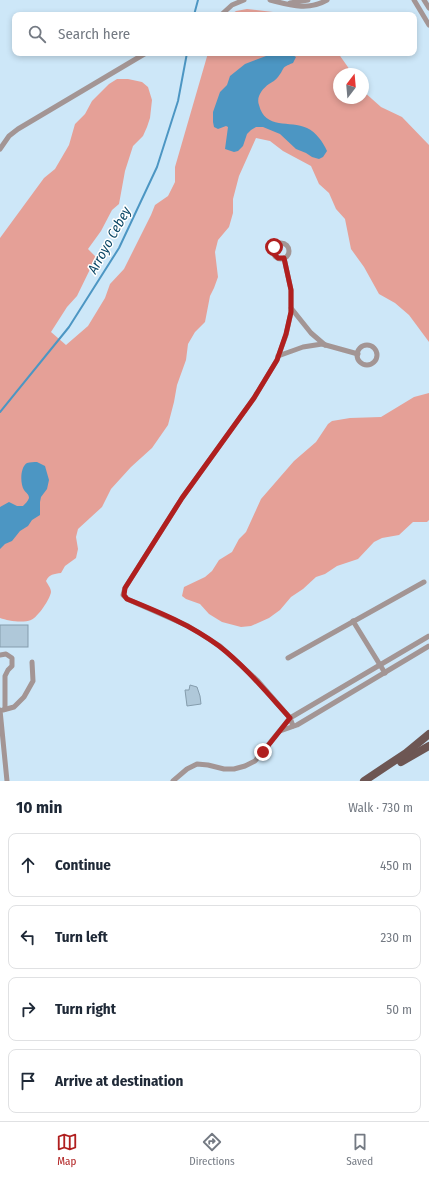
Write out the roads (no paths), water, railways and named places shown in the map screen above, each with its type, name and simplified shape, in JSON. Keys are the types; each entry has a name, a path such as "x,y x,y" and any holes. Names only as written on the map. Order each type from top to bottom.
{"main road":[{"path":"365,781 406,753 429,734"},
{"path":"365,781 429,746"}],"street":[{"path":"224,12 232,5 244,0"},
{"path":"270,0 283,4 308,7 327,0"},
{"path":"283,4 308,0"},
{"path":"414,0 429,25"},
{"path":"422,14 429,9 424,0"},
{"path":"0,149 9,136 18,129 141,56"},
{"path":"284,258 291,290 291,308 286,334 278,356 254,398 182,498 125,588 124,595 127,599 188,626 220,646 257,680 290,718 293,726"},
{"path":"291,308 311,333 325,345"},
{"path":"278,356 303,347 322,344 358,354"},
{"path":"288,658 424,582"},
{"path":"353,621 384,673"},
{"path":"173,781 187,769 197,764 234,769 255,761 290,718 429,636"},
{"path":"279,731 293,726 429,646"},
{"path":"0,655 6,654 12,658 12,666 5,676 2,710 7,781"},
{"path":"2,710 14,707 24,697 33,681 32,662"}],"water":[{"path":"266,56 296,57 293,63 285,67 277,78 266,86 260,93 258,102 262,113 272,121 300,126 313,132 327,151 323,157 319,159 312,157 296,149 280,134 263,127 256,127 251,130 247,134 243,146 238,151 234,152 225,149 228,127 226,126 218,129 214,127 213,112 220,92 227,85 230,76 245,64"},
{"path":"37,462 45,466 49,480 47,489 41,497 40,515 20,531 12,541 5,544 0,549 0,507 9,502 17,506 23,506 29,499 21,480 22,472 27,463"}],"waterway":[{"name":"Arroyo Cebey","path":"195,12 198,0"},
{"name":"Arroyo Cebey","path":"0,412 69,327 119,248 157,167 178,101 186,56"}]}
